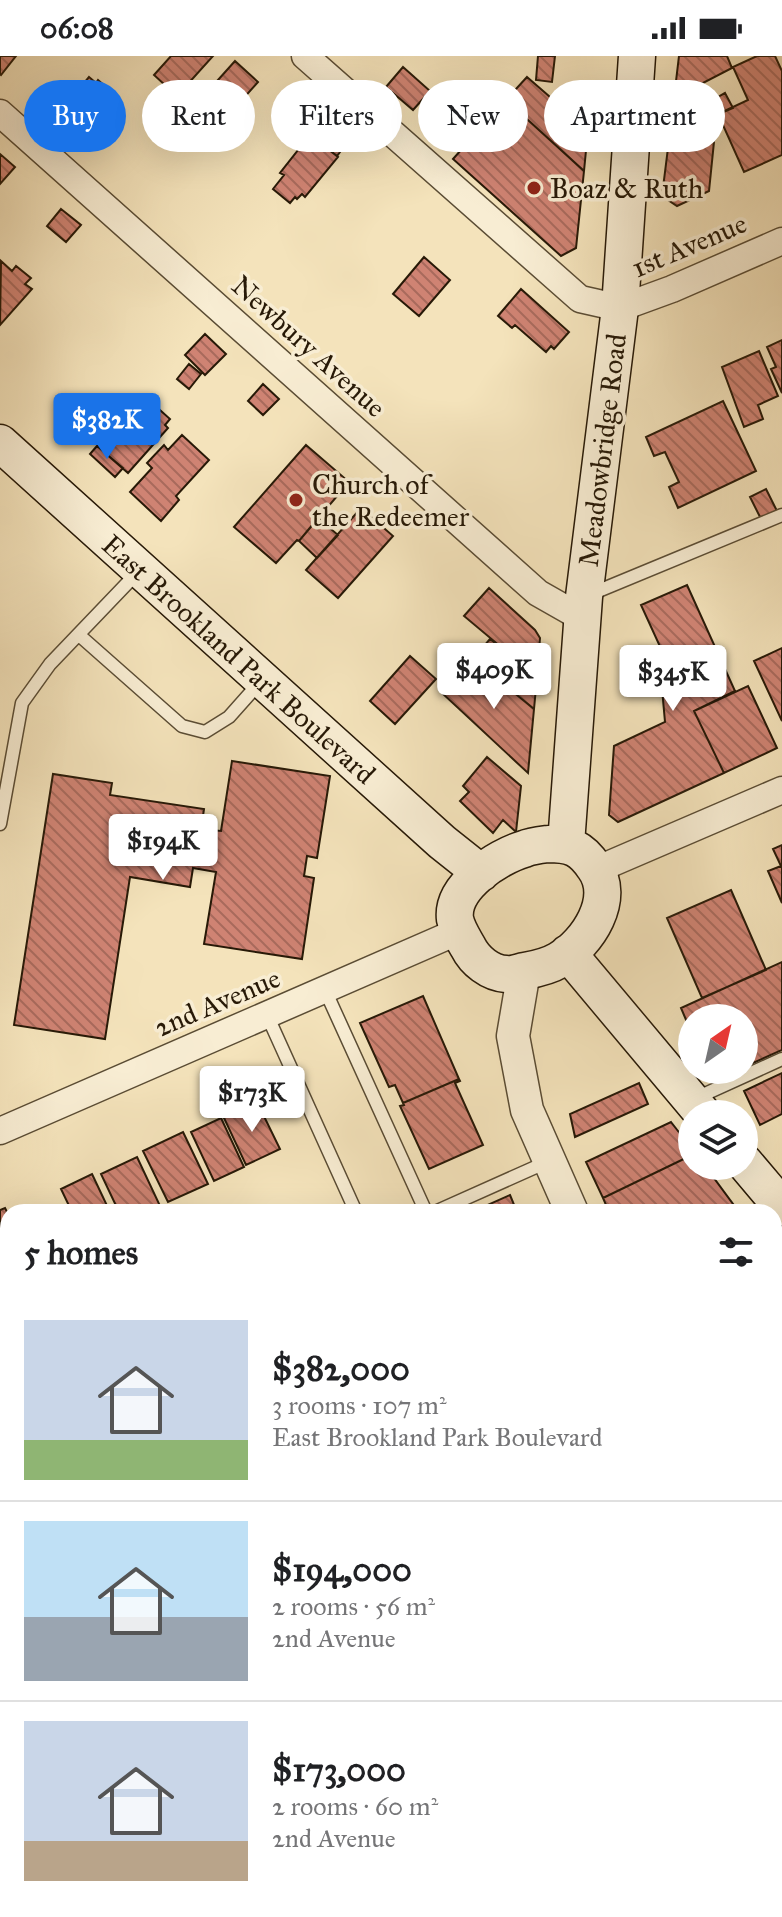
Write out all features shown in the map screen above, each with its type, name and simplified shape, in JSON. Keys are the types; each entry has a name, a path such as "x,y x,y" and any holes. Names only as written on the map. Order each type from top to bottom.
{"main road":[{"name":"Meadowbridge Road","path":"566,844 583,607 620,308 637,56"},
{"name":"East Brookland Park Boulevard","path":"0,443 442,842 481,873"},
{"path":"566,844 586,855 596,870 603,897 595,921 581,943 559,960 534,970 507,975 488,969 472,955 459,931 456,905 464,890 498,860 524,848 566,844"},
{"path":"568,953 691,1100"},
{"path":"758,1179 779,1204"}],"street":[{"path":"305,56 580,299 620,308"},
{"name":"Newbury Avenue","path":"0,113 538,593 583,607"},
{"name":"1st Avenue","path":"620,308 782,241"},
{"path":"596,870 782,790"},
{"name":"2nd Avenue","path":"0,1131 459,931"},
{"path":"524,971 513,1036 527,1110 569,1204"}],"lane":[{"path":"583,607 782,515"},
{"path":"0,824 22,703 50,664 140,570"},
{"path":"79,635 182,726 205,732 229,717 262,680"},
{"path":"325,990 422,1204"},
{"path":"267,1015 352,1204"},
{"path":"709,1100 782,1059"},
{"path":"453,1204 550,1161"}],"building":[{"path":"0,56 16,56 1,75 0,74"},
{"path":"171,56 213,56 191,80 159,80 154,75"},
{"path":"538,56 555,56 552,80 536,80"},
{"path":"679,56 727,56 732,68 709,80 676,80"},
{"path":"757,56 775,56 782,71 782,155 744,172 725,130 725,111 748,100 733,67"},
{"path":"235,61 258,82 255,85 255,80 218,80"},
{"path":"403,67 418,80 418,104 413,110 402,101 402,80 392,80"},
{"path":"527,77 544,92 544,135 528,120 528,80 524,80"},
{"path":"725,93 733,108 725,111"},
{"name":"Boaz & Ruth","path":"528,120 544,135 544,152 563,152 584,171 576,248 561,256 453,159 459,152 528,152"},
{"path":"297,152 332,152 338,157 305,197 302,194 290,203 273,189 284,175 280,173"},
{"path":"563,152 586,152 584,171"},
{"path":"668,152 713,152 709,191 677,206 662,196"},
{"path":"0,154 15,167 0,184"},
{"path":"61,209 81,225 66,242 47,226"},
{"path":"424,257 450,280 419,316 393,294"},
{"path":"1,261 12,271 16,266 31,278 25,284 32,289 0,325"},
{"path":"521,289 569,332 554,349 551,346 546,352 515,325 512,328 498,316"},
{"path":"205,334 226,354 205,375 185,355"},
{"path":"782,340 782,393 771,369 776,367 767,347"},
{"path":"759,351 778,396 758,405 763,419 744,427 722,367"},
{"path":"189,364 201,374 189,389 177,379"},
{"path":"263,384 279,399 263,415 248,401"},
{"path":"137,400 146,408 151,402 170,419 165,425 168,428 128,473 97,446"},
{"path":"723,401 756,471 678,508 669,487 679,482 665,452 654,456 646,437"},
{"path":"182,435 209,460 176,496 179,500 161,521 130,492 152,468 147,463 164,445 168,450"},
{"name":"Church of the Redeemer","path":"306,445 349,482 276,563 234,527"},
{"path":"97,446 123,468 115,477 90,454"},
{"path":"766,489 777,511 761,519 750,497"},
{"path":"361,508 393,536 338,598 306,570"},
{"path":"318,518 338,535 317,558 299,541"},
{"path":"687,585 735,691 694,711 724,773 618,822 609,815 614,746 665,722 659,655 663,653 641,605"},
{"path":"489,588 540,638 537,677 464,616"},
{"path":"490,639 537,677 534,709 473,659"},
{"path":"782,648 782,721 754,661"},
{"path":"410,656 436,679 395,724 370,701"},
{"path":"473,659 534,709 528,773 442,693"},
{"path":"748,686 777,748 724,773 694,711"},
{"path":"487,757 521,786 516,832 503,820 493,833 460,801 469,792 463,786"},
{"path":"232,761 330,776 317,858 307,856 304,876 314,878 302,959 204,944 216,872 193,868 190,887 130,877 105,1039 14,1025 53,774 112,783 110,795 204,809 201,829 221,831"},
{"path":"782,845 782,903 768,871 781,866 773,849"},
{"path":"731,890 766,970 702,998 667,918"},
{"path":"782,962 782,1050 758,1061 758,1004 690,1004"},
{"path":"423,996 459,1079 403,1103 395,1085 389,1087 360,1023"},
{"path":"782,1073 782,1114 760,1125 758,1100 748,1100 744,1091"},
{"path":"459,1079 455,1083 483,1145 429,1169 400,1106"},
{"path":"639,1083 648,1104 575,1137 570,1114"},
{"path":"257,1102 280,1149 246,1165 224,1118"},
{"path":"221,1118 244,1167 214,1181 191,1132"},
{"path":"671,1122 678,1131 678,1162 603,1198 586,1162"},
{"path":"183,1132 208,1184 168,1202 143,1151"},
{"path":"137,1157 159,1204 115,1204 101,1174"},
{"path":"678,1162 678,1180 715,1180 733,1204 606,1204 603,1198"},
{"path":"92,1174 106,1204 68,1204 61,1189"},
{"path":"510,1195 514,1204 490,1204"}],"place":[{"name":"Boaz & Ruth","path":"534,188"},
{"name":"Church of the Redeemer","path":"296,500"}]}
